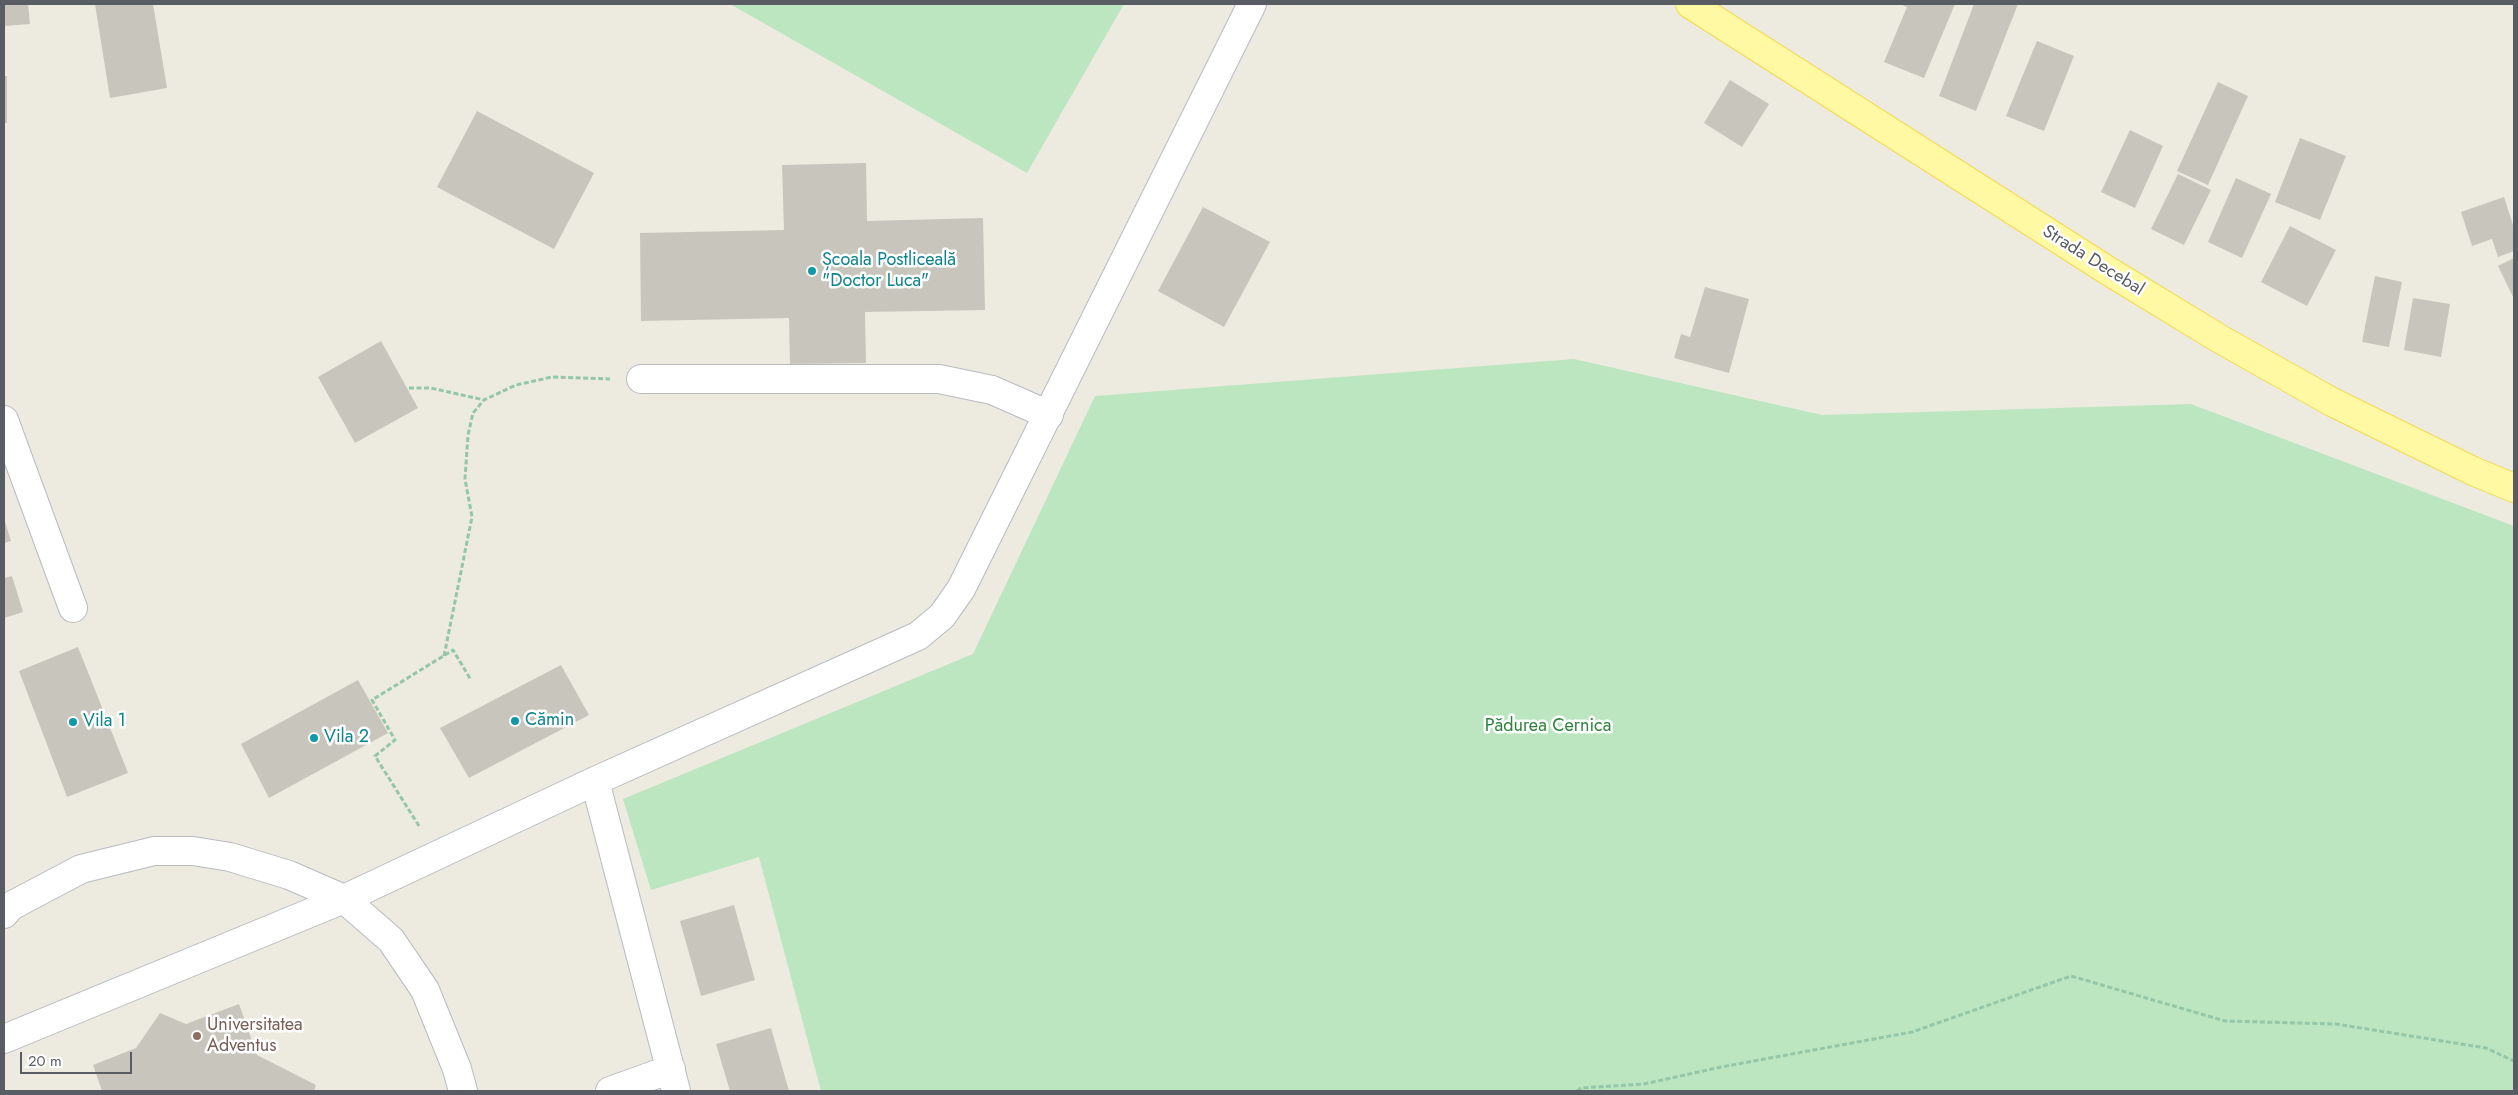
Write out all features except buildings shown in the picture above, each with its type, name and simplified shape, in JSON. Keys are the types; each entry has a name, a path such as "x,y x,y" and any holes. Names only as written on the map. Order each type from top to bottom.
{"main road":[{"name":"Strada Decebal","path":"1690,4 2102,267 2220,339 2332,402 2473,471 2514,488"}],"street":[{"path":"4,1039 344,899 595,781 918,636 942,616 961,589 1252,4"},
{"path":"641,379 939,379 992,390 1049,415"},
{"path":"4,420 72,608"},
{"path":"595,781 674,1080 610,1091"},
{"path":"4,914 11,906 81,869 154,851 193,851 230,857 290,875 344,899 391,940 426,990 457,1069 463,1091"}],"path":[{"path":"444,656 472,517 465,480 468,435 472,413 484,400 516,385 552,377 641,379"},
{"path":"409,388 431,388 484,400"},
{"path":"437,854 375,756 394,740 372,700 453,650 471,680"},
{"path":"1577,1091 1581,1088 1644,1084 1721,1067 1912,1032 2071,976 2225,1021 2336,1024 2486,1048 2514,1061"}],"green space":[{"path":"730,4 1124,4 1027,173"},
{"name":"Pădurea Cernica","path":"1574,359 1822,415 2191,404 2514,526 2514,1091 821,1091 759,857 651,890 623,799 973,654 1095,396"}],"place":[{"name":"Școala Postliceală \"Doctor Luca\"","path":"812,271"},
{"name":"Cămin","path":"515,721"},
{"name":"Vila 1","path":"73,722"},
{"name":"Vila 2","path":"314,738"},
{"name":"Universitatea Adventus","path":"197,1036"}]}
